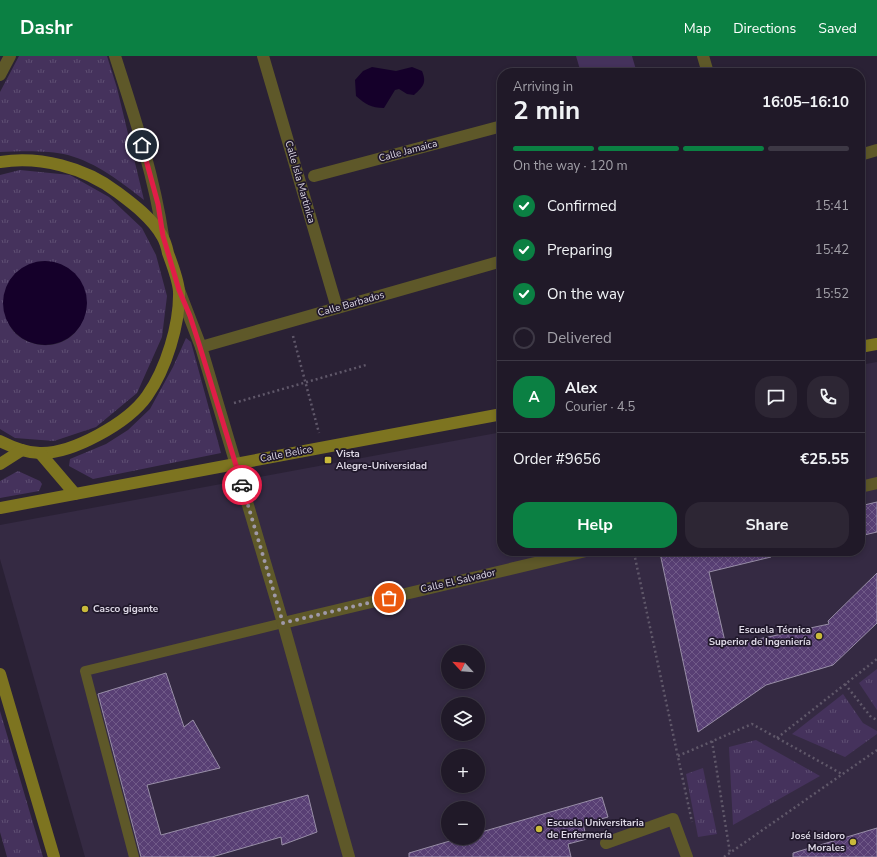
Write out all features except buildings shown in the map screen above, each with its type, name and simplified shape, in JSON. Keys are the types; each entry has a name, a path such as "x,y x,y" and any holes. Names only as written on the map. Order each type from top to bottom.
{"street":[{"path":"0,75 10,56"},
{"path":"115,56 134,115 158,204 163,236 179,290 190,316 200,347 283,623 349,857"},
{"name":"Calle Isla Martinica","path":"264,56 337,308"},
{"path":"703,56 707,68"},
{"name":"Calle Jamaica","path":"314,176 497,127"},
{"path":"865,154 877,150"},
{"path":"0,162 35,161 60,165 82,172 107,184 128,200 145,215 163,236"},
{"name":"Calle Barbados","path":"200,347 497,262"},
{"path":"0,441 22,450 40,453 61,451 106,431 146,397 170,348 179,290"},
{"path":"865,346 877,344"},
{"name":"Calle Belice","path":"0,508 497,415"},
{"path":"0,464 22,450"},
{"path":"40,453 75,494"},
{"path":"865,486 877,483"},
{"name":"Calle El Salvador","path":"283,623 565,556"},
{"path":"0,674 54,857"},
{"path":"606,843 673,819 687,857"}],"lane":[{"path":"134,857 85,670 283,623"}],"path":[{"path":"292,335 319,436"},
{"path":"231,404 366,365"},
{"path":"635,556 693,826"},
{"path":"777,738 877,659"},
{"path":"845,684 871,717 877,720"},
{"path":"678,756 752,724 842,774"},
{"path":"712,741 730,853"},
{"path":"724,857 877,750"}],"shaded area":[{"path":"372,67 396,71 412,67 422,71 424,82 420,90 414,95 407,94 399,89 395,90 384,108 372,106 356,96 355,80 363,71"},
{"path":"45,261 53,262 68,268 80,280 86,295 86,311 80,326 68,338 53,344 45,345 37,344 22,338 10,326 4,311 3,303 4,295 10,280 22,268 37,262"},
{"path":"877,362 877,857 85,857 0,559 0,525 497,433 497,556 865,556 865,364"}],"green space":[{"path":"19,56 107,56 117,88 144,200 99,168 79,158 52,152 0,152 0,92"},
{"path":"576,56 632,56 636,68 580,68"},
{"path":"20,170 70,175 109,197 142,228 156,255 167,296 162,337 137,393 96,427 54,441 15,438 0,429 0,175","holes":["37,262 56,263 71,271 81,283 85,298 84,314 78,328 67,339 50,345 40,345 23,339 16,334 7,319 4,301 9,283 13,276 20,270"]},
{"path":"186,338 191,342 221,453 93,479 69,466 70,459 106,444 128,430 150,409 173,367"},
{"path":"18,471 40,481 42,484 39,491 0,498 0,481"},
{"path":"877,669 877,710 859,683"},
{"path":"843,694 863,723 877,731 877,734 845,757 792,734"},
{"path":"0,711 43,857 7,857 0,832"},
{"path":"756,740 820,776 733,825 729,747"},
{"path":"703,768 717,834 698,837 686,774"}],"way so far":[{"path":"242,485 283,623 389,598"}],"place":[{"name":"Vista Alegre-Universidad","path":"328,460"},
{"name":"Casco gigante","path":"85,609"},
{"name":"Escuela Técnica Superior de Ingeniería","path":"819,636"},
{"name":"Escuela Universitaria de Enfermería","path":"539,829"},
{"name":"José Isidoro Morales","path":"853,842"}],"route":[{"path":"142,145 158,204 163,236 179,290 190,316 200,347 242,485"}]}
